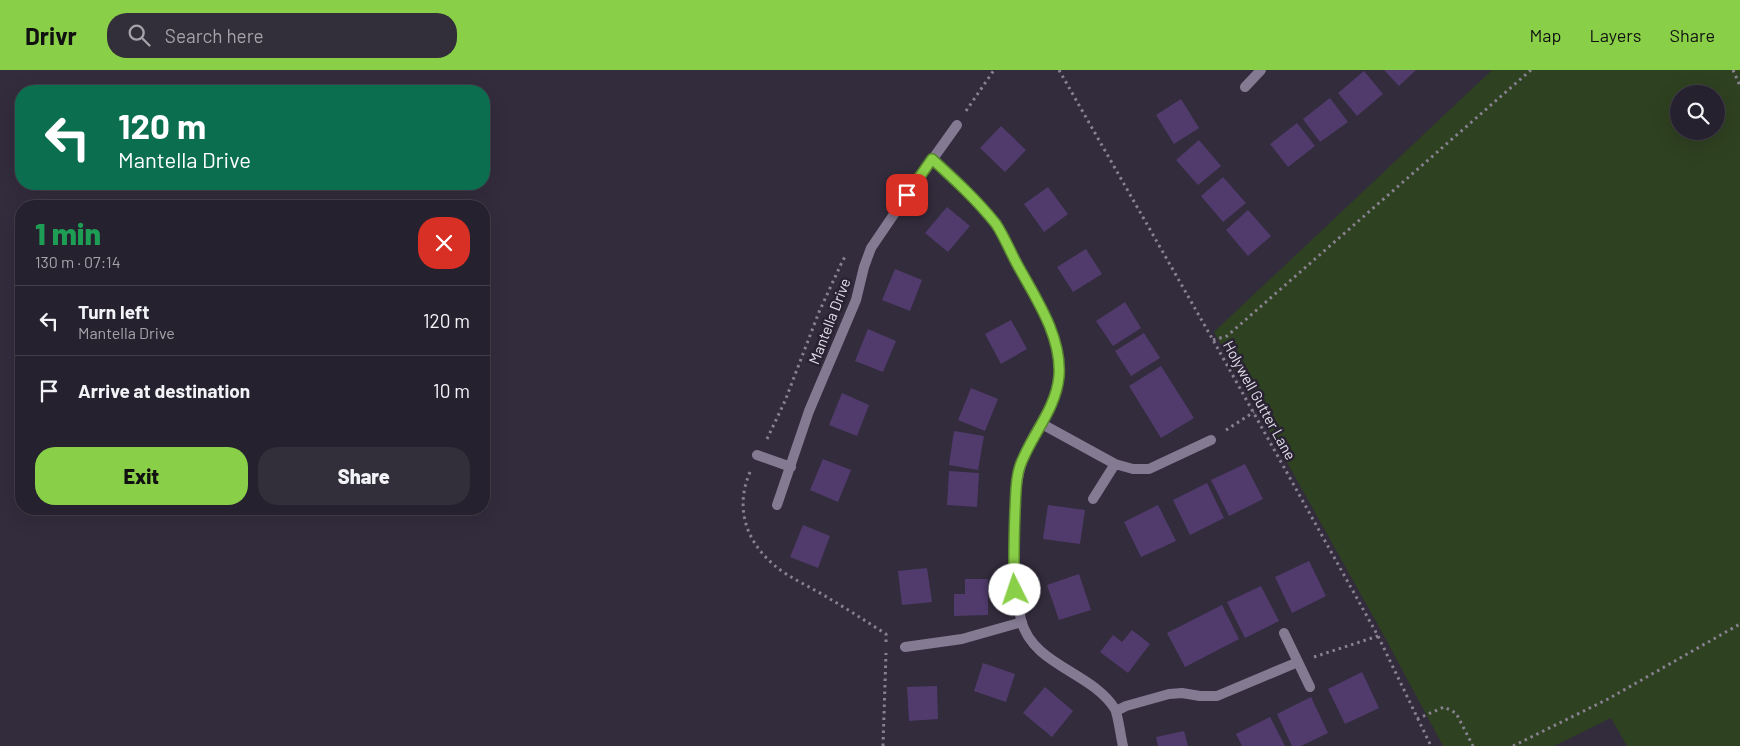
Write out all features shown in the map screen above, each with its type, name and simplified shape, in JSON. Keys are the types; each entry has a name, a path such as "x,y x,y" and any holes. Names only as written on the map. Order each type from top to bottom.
{"street":[{"path":"1245,88 1261,70"},
{"name":"Mantella Drive","path":"778,505 809,412 856,300 871,248 957,124"},
{"path":"932,159 968,193 996,225 1047,319 1059,361 1059,377 1053,402 1026,449 1019,468 1016,485 1013,560 1015,590 1022,622 1027,634 1038,649 1056,663 1099,690 1116,711 1123,746"},
{"path":"1042,424 1115,464 1133,469 1149,469 1211,440"},
{"path":"757,455 790,467"},
{"path":"1093,499 1115,464"},
{"path":"905,647 962,639 1022,622"},
{"path":"1284,633 1310,687"},
{"path":"1116,711 1126,706 1169,694 1182,693 1217,696 1298,662"}],"path":[{"path":"957,124 994,70"},
{"name":"Holywell Gutter Lane","path":"1059,70 1214,340 1378,636 1431,746"},
{"path":"1214,340 1227,336 1531,70"},
{"path":"1733,70 1740,86"},
{"path":"852,248 842,262 819,312 786,401 772,431 757,455 744,485 743,507 747,532 762,553 775,566 886,634 887,666 883,746"},
{"path":"1211,440 1254,412"},
{"path":"1513,746 1608,699 1740,624"},
{"path":"1298,662 1378,636"},
{"path":"1417,719 1444,707 1456,713 1473,746"}],"green space":[{"path":"1492,70 1740,70 1740,746 1627,746 1611,718 1554,746 1443,746 1383,634 1214,332"}],"building":[{"path":"1384,70 1416,70 1399,86"},
{"path":"1364,71 1383,94 1357,116 1338,93"},
{"path":"1330,98 1348,122 1320,142 1303,119"},
{"path":"1181,99 1199,128 1174,144 1156,115"},
{"path":"1297,123 1315,146 1288,167 1270,144"},
{"path":"1001,126 1026,150 1005,172 980,148"},
{"path":"1199,140 1221,166 1198,185 1176,160"},
{"path":"1223,177 1246,203 1223,222 1201,196"},
{"path":"1048,187 1068,214 1044,232 1024,204"},
{"path":"947,207 970,226 948,252 925,233"},
{"path":"1248,210 1271,236 1248,256 1226,230"},
{"path":"1086,249 1102,274 1073,292 1057,267"},
{"path":"895,269 922,280 910,311 882,300"},
{"path":"1125,302 1141,328 1113,346 1096,321"},
{"path":"1011,320 1027,349 1001,364 985,334"},
{"path":"868,329 896,341 883,372 855,361"},
{"path":"1144,333 1160,358 1131,376 1115,351"},
{"path":"1161,366 1194,418 1161,438 1129,386"},
{"path":"971,388 998,399 985,431 958,420"},
{"path":"842,393 869,405 857,436 829,425"},
{"path":"954,431 984,436 978,470 949,465"},
{"path":"823,459 851,470 838,502 810,490"},
{"path":"1245,464 1263,499 1229,516 1211,480"},
{"path":"949,471 979,473 977,507 947,505"},
{"path":"1207,483 1224,518 1190,535 1173,500"},
{"path":"1048,505 1085,510 1080,544 1043,539"},
{"path":"1158,505 1176,541 1141,557 1124,522"},
{"path":"803,525 830,536 818,568 790,557"},
{"path":"1309,561 1326,596 1292,613 1275,577"},
{"path":"927,568 932,602 902,605 898,571"},
{"path":"1079,574 1091,610 1059,620 1047,585"},
{"path":"965,579 988,579 988,615 954,616 954,594 965,594"},
{"path":"1261,586 1279,621 1245,638 1227,602"},
{"path":"1222,605 1239,639 1185,667 1167,633"},
{"path":"1132,630 1150,644 1128,673 1100,652 1113,635 1122,642"},
{"path":"983,663 1015,674 1006,702 974,691"},
{"path":"1362,672 1379,708 1345,724 1328,689"},
{"path":"937,686 938,719 909,721 907,687"},
{"path":"1045,687 1073,711 1052,737 1023,713"},
{"path":"1311,697 1328,733 1301,746 1292,746 1277,714"},
{"path":"1270,717 1285,746 1242,746 1236,734"},
{"path":"1184,731 1188,746 1158,746 1156,737"}],"route":[{"path":"907,195 932,159 968,193 996,225 1047,319 1055,345 1059,361 1059,377 1053,402 1026,449 1019,468 1016,485 1013,560 1015,590"}]}
